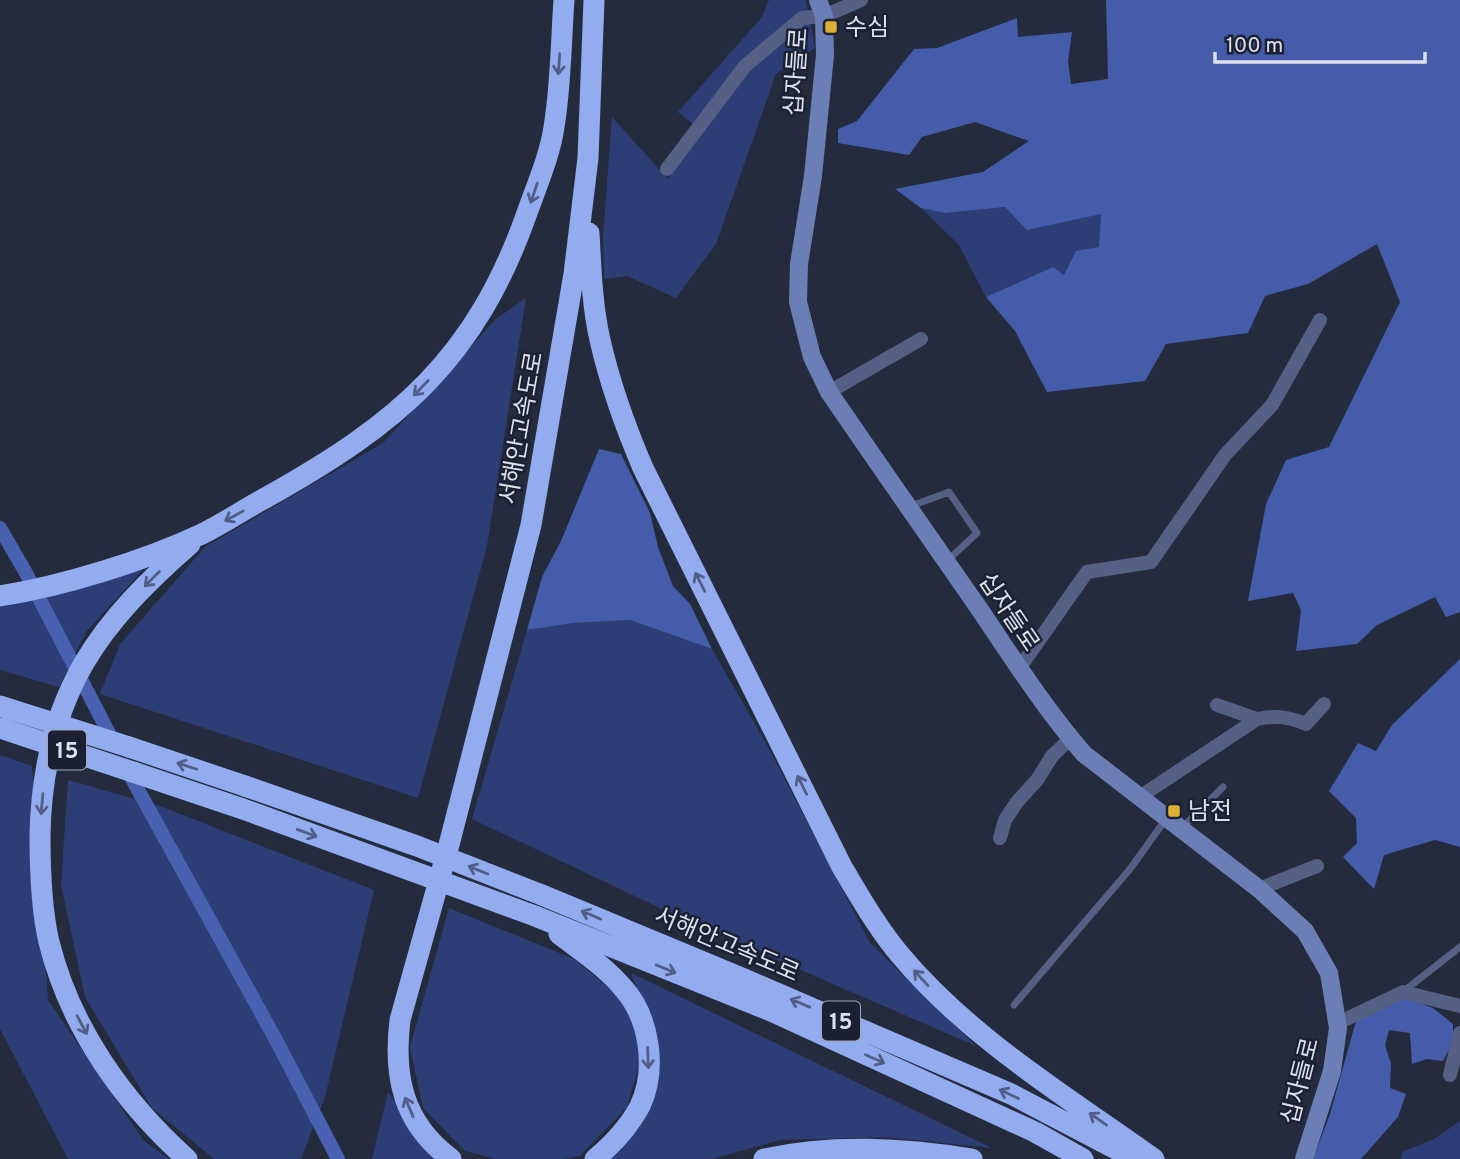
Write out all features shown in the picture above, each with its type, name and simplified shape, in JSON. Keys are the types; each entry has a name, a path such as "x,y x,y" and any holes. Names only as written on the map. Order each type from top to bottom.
{"highway":[{"path":"11,594 90,575 202,534 341,454 381,425 434,375 487,304 511,256 554,128 564,0"},
{"name":"서해안고속도로","path":"451,1159 427,1137 408,1106 398,1064 400,1020 450,841 531,525 574,274 588,158 594,0"},
{"path":"588,158 588,229 593,291 600,339 627,430 643,468 842,867 899,954 954,1011 1023,1065 1154,1159"},
{"path":"187,1159 140,1113 102,1060 79,1020 62,982 49,942 40,855 41,810 55,730 84,664 104,633 133,598 202,534"},
{"name":"서해안고속도로","path":"0,706 130,747 417,846 541,895 1011,1094 1135,1159"},
{"name":"서해안고속도로","path":"0,728 243,809 534,915 771,1011 1035,1132 1083,1159"},
{"path":"534,915 621,985 636,1005 647,1037 648,1070 641,1103 621,1134 595,1159"},
{"path":"764,1159 796,1152 860,1148 932,1152 972,1159"}],"main road":[{"name":"십자들로","path":"821,8 825,55 813,176 799,264 797,302 813,357 829,392 1018,670 1084,754 1259,889 1305,931 1329,973 1338,1023 1332,1071 1304,1159"}],"street":[{"path":"667,169 745,66 802,18 821,8 861,0"},
{"path":"1018,670 1087,572 1151,562 1225,455 1272,405 1320,320"},
{"path":"829,392 922,339"},
{"path":"1138,798 1257,719 1289,717 1306,724 1324,704"},
{"path":"1217,705 1257,719"},
{"path":"1000,838 1005,820 1017,802 1037,780 1052,756 1071,738"},
{"path":"1259,889 1317,866"},
{"path":"1338,1023 1403,992 1460,1006"},
{"path":"1450,1075 1460,1033"}],"lane":[{"path":"908,507 948,492 977,533 946,562"},
{"path":"1014,1005 1130,869 1173,824 1223,788"},
{"path":"1403,992 1460,947"}],"shaded area":[{"path":"769,0 806,0 815,48 776,74 716,244 676,298 627,276 604,279 603,238 612,117 668,179 693,124 678,112 762,17"},
{"path":"1106,0 1460,0 1460,612 1446,617 1435,597 1377,625 1357,644 1296,651 1301,610 1293,593 1248,601 1266,504 1286,460 1329,447 1400,302 1377,244 1308,284 1265,296 1248,333 1166,344 1145,381 1047,392 1015,331 986,297 1053,267 1064,275 1076,251 1099,247 1101,214 1027,230 1005,207 945,213 921,208 895,189 983,172 1029,141 975,122 922,137 909,155 838,143 838,129 857,121 914,49 937,48 1017,18 1018,37 1072,32 1068,61 1071,84 1108,79"},
{"path":"1005,207 1102,214 1099,247 1064,276 1053,267 986,297 959,245 921,208 945,213"},
{"path":"526,298 487,546 418,798 100,694 120,644 205,547 383,443 496,319"},
{"path":"599,449 621,454 650,513 658,547 673,586 690,604 712,649 630,620 574,623 527,630 542,577 561,541"},
{"path":"147,565 86,632 59,687 0,670 0,606"},
{"path":"630,620 712,649 767,745 870,943 976,1046 681,918 472,819 527,630 574,623"},
{"path":"1460,659 1460,847 1435,840 1384,855 1374,889 1343,857 1357,843 1356,818 1329,791 1358,743 1376,751 1392,725"},
{"path":"0,755 32,766 48,1000 144,1141 169,1159 68,1159 0,1029"},
{"path":"68,780 160,806 374,890 325,1097 301,1159 214,1159 152,1108 85,997 61,885"},
{"path":"449,908 574,959 614,992 647,1037 627,1107 580,1156 565,1159 496,1159 465,1151 423,1108 410,1047"},
{"path":"631,973 992,1148 885,1137 780,1140 712,1159 608,1159 644,1122 660,1054"},
{"path":"1406,998 1433,1008 1453,1024 1453,1042 1443,1061 1427,1059 1412,1064 1410,1033 1389,1030 1385,1045 1391,1064 1390,1088 1406,1094 1398,1117 1361,1159 1313,1159 1330,1114 1356,1021"},
{"path":"388,1092 434,1159 372,1159"},
{"path":"1460,1121 1460,1159 1401,1159 1402,1152 1434,1139"}],"waterway":[{"path":"0,528 114,743"},
{"path":"126,768 276,1040 338,1159"}],"place":[{"name":"수심","path":"831,27"},
{"name":"남전","path":"1174,811"}]}
